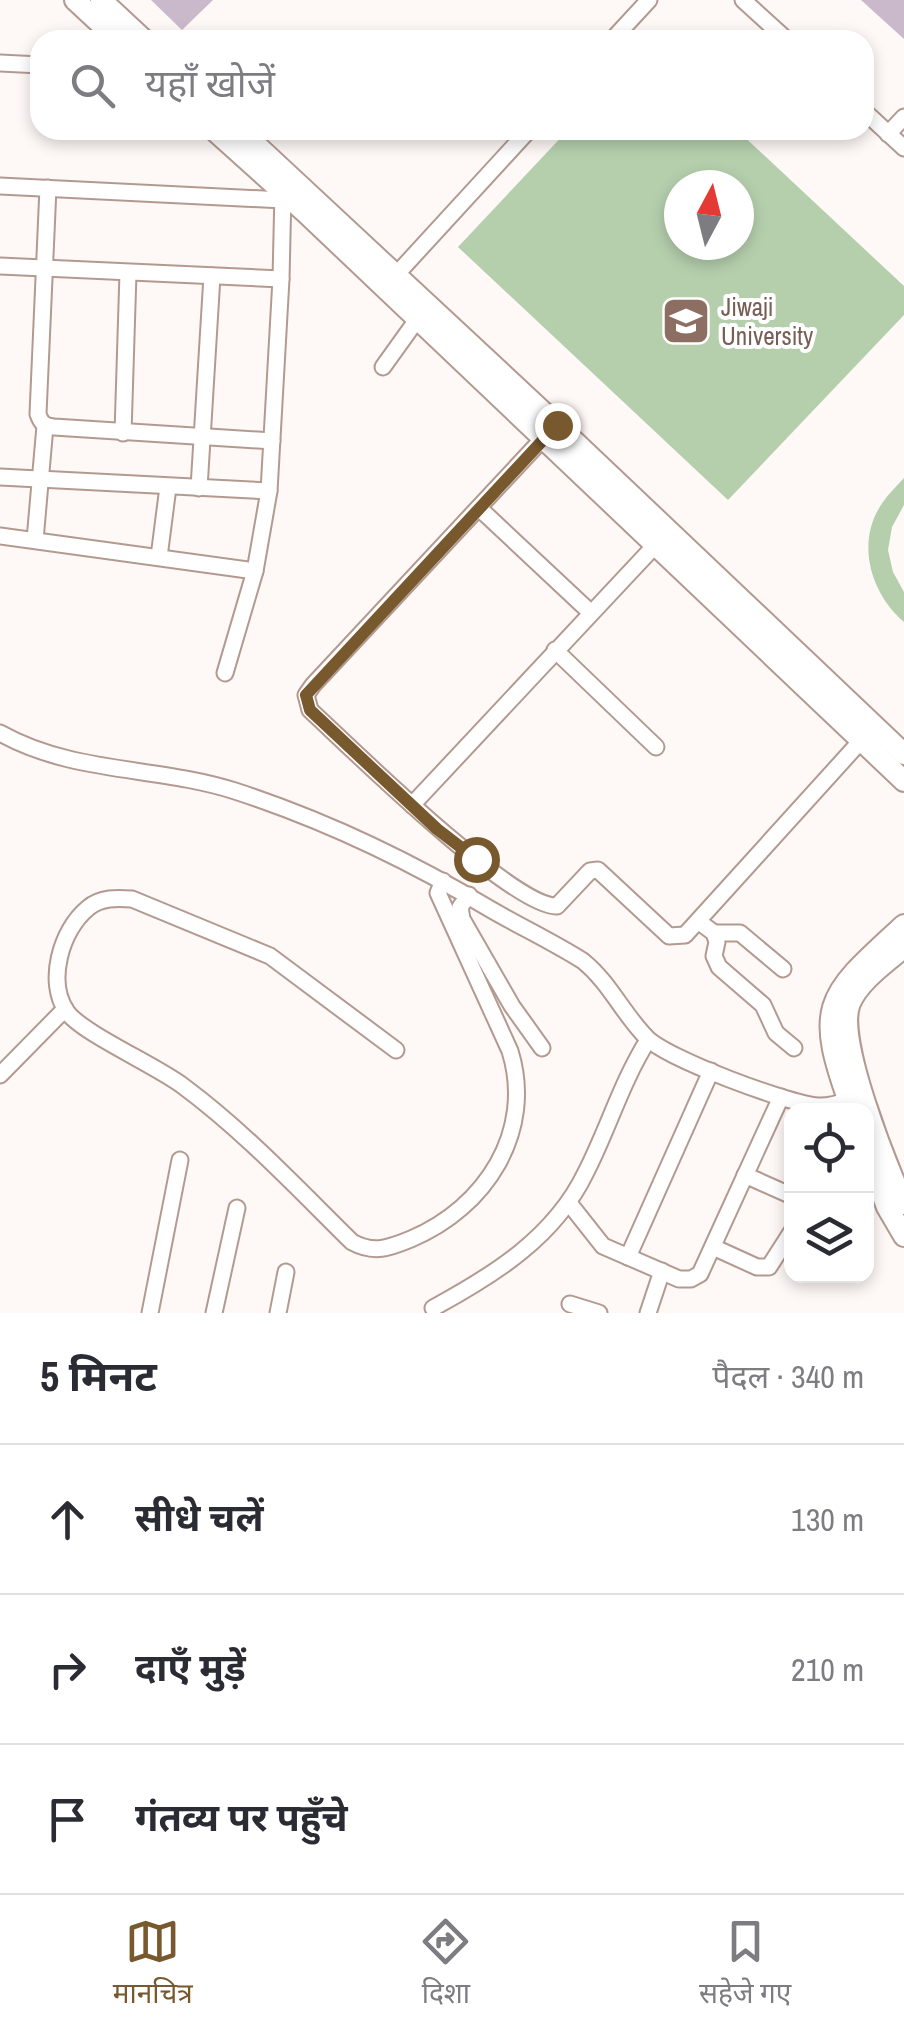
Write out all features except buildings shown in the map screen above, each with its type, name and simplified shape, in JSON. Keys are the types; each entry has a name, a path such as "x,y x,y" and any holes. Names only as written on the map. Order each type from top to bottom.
{"main road":[{"path":"75,0 107,30"},
{"path":"101,0 133,30"},
{"path":"224,140 283,196 422,312 549,431 868,733 904,781"},
{"path":"251,140 394,276 422,312"},
{"path":"868,733 904,754"},
{"path":"904,925 848,976 829,1018 830,1040 904,1204"},
{"path":"855,1102 846,1037 850,1002 860,986 904,947"},
{"path":"874,1172 887,1207 904,1236"}],"street":[{"path":"621,30 649,0"},
{"path":"743,0 775,30"},
{"path":"0,64 30,66"},
{"path":"888,134 904,117"},
{"path":"874,121 904,148"},
{"path":"394,276 520,140"},
{"path":"0,186 283,196 269,491 255,571 225,673"},
{"path":"35,540 45,426 38,414 48,188"},
{"path":"0,266 282,279"},
{"path":"123,433 128,272"},
{"path":"199,488 212,276"},
{"path":"382,368 422,312"},
{"path":"45,426 272,441"},
{"path":"549,431 306,695 310,710 476,859 551,908 590,871 598,870 669,936 685,935 868,733"},
{"path":"0,477 269,491"},
{"path":"159,557 168,487"},
{"path":"479,508 590,612"},
{"path":"0,536 255,571"},
{"path":"412,804 662,538"},
{"path":"555,650 656,747"},
{"path":"0,733 27,748 66,759 232,790 362,840 583,961 610,987 648,1040 711,1070 781,1096 819,1106 855,1102"},
{"path":"396,1050 270,956 132,899 110,898 86,909 66,938 56,975 65,1009 74,1020 188,1089 266,1155 352,1242 373,1250 391,1248 433,1230 470,1200 499,1164 518,1110 510,1051 438,893 443,882"},
{"path":"468,895 460,907 462,919 512,1006 542,1048"},
{"path":"698,921 714,933 740,934 783,969"},
{"path":"714,933 714,956 719,966 763,1005 776,1033 794,1048"},
{"path":"0,1075 65,1009"},
{"path":"433,1308 492,1275 569,1203 648,1040"},
{"path":"628,1257 711,1070"},
{"path":"569,1203 604,1246 662,1272 691,1279 700,1274 781,1096"},
{"path":"150,1313 180,1160"},
{"path":"745,1175 785,1193"},
{"path":"214,1313 237,1208"},
{"path":"713,1246 757,1267 769,1267 784,1244"},
{"path":"278,1313 286,1272"},
{"path":"648,1313 662,1272"},
{"path":"570,1304 599,1313"}],"green space":[{"path":"559,140 748,140 904,286 904,315 728,500 458,247"},
{"path":"904,478 904,505 892,527 888,550 893,572 904,592 904,622 875,582 868,549 874,517"}],"place":[{"name":"Jiwaji University","path":"686,321"}],"route":[{"path":"476,859 437,829 310,710 306,695 557,425"}]}
